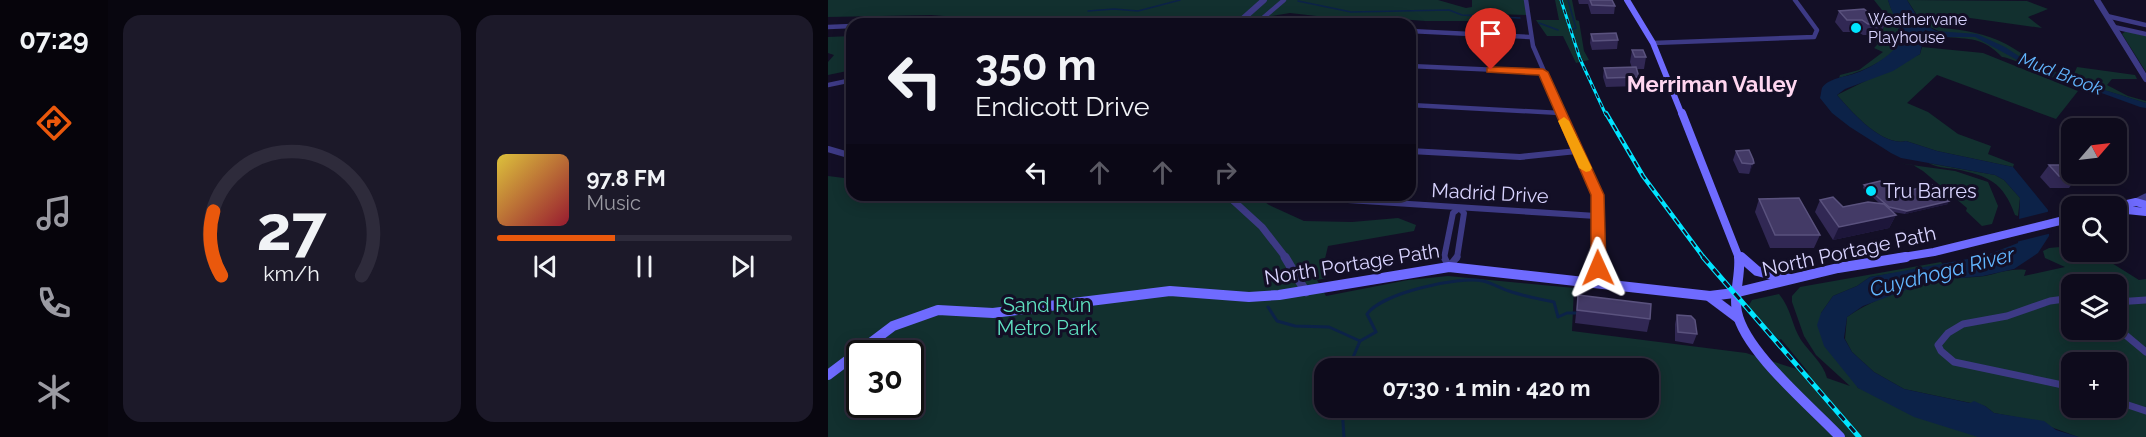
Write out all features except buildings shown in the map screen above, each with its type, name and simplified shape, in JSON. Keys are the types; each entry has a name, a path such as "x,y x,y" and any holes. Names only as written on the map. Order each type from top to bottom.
{"main road":[{"path":"1627,0 1653,43 1740,255 1749,267 1760,273 1793,279"},
{"path":"2127,205 2136,202 2146,205"},
{"path":"2127,210 2146,212"},
{"name":"North Portage Path","path":"828,375 886,330 908,319 938,310 993,313 1170,291 1249,297 1306,292 1449,267 1661,293 1710,296 1738,292 1838,268 1934,252 2061,221"},
{"path":"1740,255 1737,314 1747,335 1760,353 1840,437"},
{"path":"1710,296 1740,320"}],"street":[{"path":"1244,18 1264,0"},
{"path":"1263,18 1284,0"},
{"path":"1526,0 1530,37 1560,113 1598,195 1596,216 1598,284"},
{"path":"1653,43 1814,37 1817,30 1795,0"},
{"path":"2097,0 2146,78"},
{"path":"2107,16 2146,25"},
{"path":"828,27 846,26"},
{"path":"2114,27 2146,34"},
{"path":"1416,31 1530,37"},
{"path":"1416,66 1543,72"},
{"path":"828,85 846,81"},
{"path":"1416,105 1560,113"},
{"path":"828,149 846,154"},
{"path":"1416,151 1520,157 1577,151"},
{"path":"2136,202 2146,197"},
{"path":"1233,201 1270,235 1292,264 1306,292"},
{"name":"Madrid Drive","path":"1350,201 1596,216"},
{"path":"1459,208 1464,213 1457,258 1449,267 1444,259 1453,213 1459,208"},
{"path":"2061,300 2007,316 1963,324 1948,333 1938,345 1941,351 1954,362 2061,384"},
{"path":"2127,301 2146,300"},
{"path":"2127,336 2146,352"},
{"path":"2127,405 2146,411"}],"green space":[{"path":"828,0 1438,0 1466,8 1472,7 1472,0 1526,0 1528,15 1496,14 1499,17 1477,21 1334,18 1290,13 1260,18 971,18 931,15 828,17"},
{"path":"1555,0 1572,0 1576,20 1579,21 1584,51 1589,60 1576,63 1563,36 1547,36 1536,20 1559,20"},
{"path":"1874,0 1888,0 1900,30 1900,39 1896,48 1879,62 1858,72 1839,78 1840,75 1859,70 1883,52 1874,48 1877,45 1876,40 1881,39 1885,14"},
{"path":"1907,0 2027,1 2048,9 2028,17 2042,28 1956,16 1939,25 1942,28 1974,33 1998,40 2056,72 2074,74 2077,67 2135,75 2137,79 2112,79 2107,85 2128,96 2146,101 2146,103 2059,80 2002,57 1982,42 1943,37 1943,33 1923,24"},
{"path":"2126,31 2146,36 2146,72 2122,34"},
{"path":"846,36 846,71 828,75 828,62 834,55 828,53 828,37"},
{"path":"1922,47 1983,53 2078,91 2056,119 1937,75 1907,103 1928,112 1958,134 1991,146 1988,154 2014,164 2013,167 1937,151 1906,141 1887,139 1868,126 1837,95 1920,54"},
{"path":"1928,163 1995,175 2004,180 2020,198 2018,216 2015,215 2000,188 1993,182 1977,174"},
{"path":"1913,165 1955,171 1988,182 1998,206 1992,224 1982,226 1966,211 1967,208"},
{"name":"Sand Run Metro Park","path":"828,176 846,178 846,201 1264,201 1304,221 1352,222 1398,218 1416,225 1414,231 1328,246 1324,263 1327,278 1317,280 1326,296 1408,280 1448,276 1574,288 1572,331 1746,353 1809,373 1781,339 1779,340 1748,307 1752,300 1779,294 1801,340 1819,363 1827,378 1850,386 1816,355 1804,336 1792,296 1800,287 1941,262 1943,265 1870,277 1857,286 1833,296 1821,313 1858,388 2036,437 828,437"},
{"path":"2061,247 2061,262 2110,262 2139,280 2146,279 2146,437 2078,437 2032,420 1994,413 1985,406 1904,389 1874,372 1852,352 1845,339 1847,317 1882,298 1908,288 1947,279 1985,276 2010,270 2026,270 2024,276 2065,267 2045,258 2043,251"}],"water":[{"name":"Cuyahoga River","path":"1888,0 1907,0 1920,21 1936,31 1977,34 2005,47 2031,64 2060,76 2146,103 2146,108 2140,107 2030,67 1975,37 1947,37 1925,30 1920,54 1893,71 1845,89 1837,95 1868,126 1887,139 1906,141 1937,151 2013,167 2048,210 2049,236 2038,253 2014,269 1983,276 1947,279 1914,287 1863,306 1847,317 1844,338 1852,352 1874,372 1904,389 1970,403 1974,401 1994,413 2044,421 2056,430 2079,437 1978,437 1914,417 1858,388 1824,346 1817,325 1821,313 1833,296 1857,286 1870,277 1984,256 2018,243 2020,198 2004,180 1995,175 1901,158 1850,127 1832,113 1820,98 1822,88 1828,82 1867,68 1888,55 1898,45 1899,31"}],"pier":[{"path":"2051,211 2052,233 2012,243 2015,242 2015,220"}],"waterway":[{"path":"1088,11 1114,9 1138,11 1180,0"},
{"path":"1568,0 1576,28 1573,29"},
{"path":"1298,1 1351,12 1449,10 1462,15 1520,18"},
{"path":"1539,23 1558,30"},
{"path":"1360,341 1376,332 1367,314 1375,306 1404,293 1456,281 1483,281 1514,293 1554,302 1558,317 1567,313 1576,313"},
{"path":"1268,307 1277,321 1295,326 1329,327 1360,341"},
{"path":"1353,358 1360,341"},
{"path":"1343,418 1344,437"}],"railway":[{"path":"1561,0 1580,59 1606,115"},
{"path":"1606,113 1643,176 1704,258"},
{"path":"1703,257 1859,437"}],"slow traffic":[{"path":"1564,121 1586,168"}],"place":[{"name":"Weathervane Playhouse","path":"1856,28"},
{"name":"Tru Barres","path":"1871,191"}],"district":[{"name":"Merriman Valley","path":"1712,84"}],"route":[{"path":"1491,70 1543,72 1598,195 1599,206 1596,216 1598,268"}],"water label":[{"name":"Mud Brook","path":"2061,74"}]}
